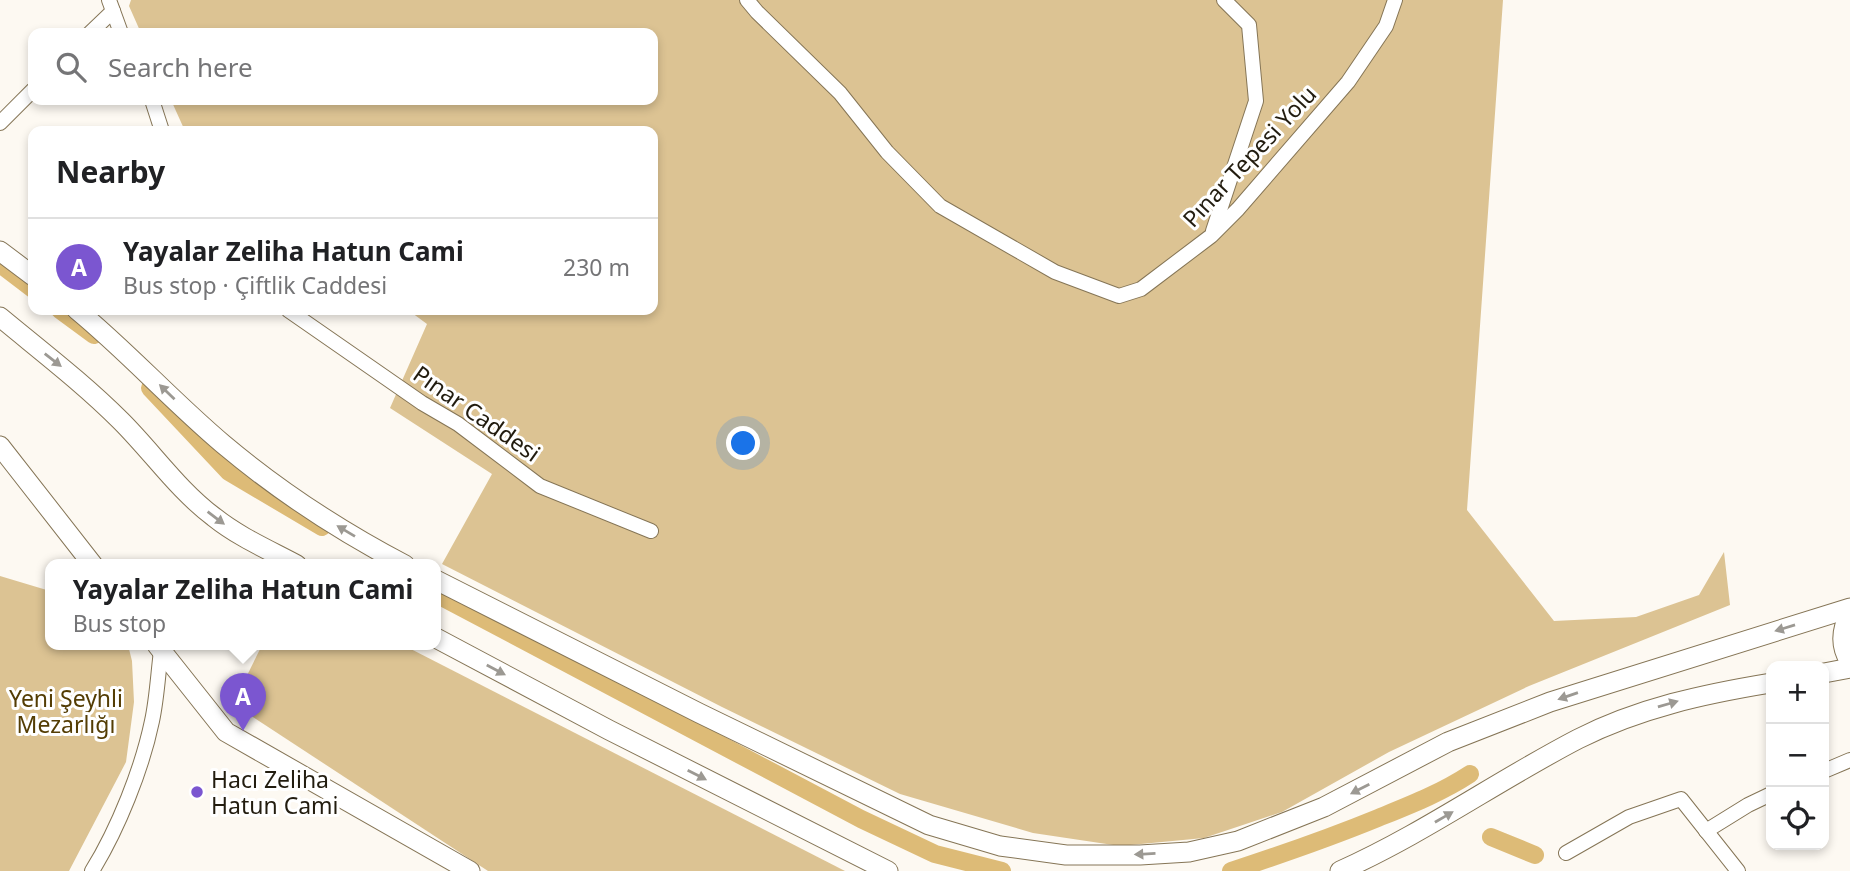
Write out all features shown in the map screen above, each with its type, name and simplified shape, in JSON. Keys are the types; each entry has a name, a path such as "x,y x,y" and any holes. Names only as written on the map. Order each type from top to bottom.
{"street":[{"name":"Pınar Tepesi Yolu","path":"747,0 840,93 887,152 940,206 1055,272 1119,296 1141,289 1211,236 1238,209 1348,82 1386,26 1395,0"},
{"path":"1211,236 1256,101 1249,25 1224,0"},
{"path":"94,28 111,5"},
{"path":"111,5 119,28"},
{"path":"0,123 28,95"},
{"path":"154,105 160,126"},
{"path":"0,251 28,272"},
{"path":"82,315 221,442 265,478 331,522 395,559"},
{"name":"Pınar Caddesi","path":"295,315 422,404 458,424 540,486 651,531"},
{"path":"0,317 72,375 122,423 184,492 237,533 286,559"},
{"path":"0,446 88,559"},
{"path":"441,583 929,825 1000,846 1066,855 1189,852 1238,841 1324,807 1448,742 1550,702 1850,608"},
{"path":"1850,614 1843,629 1842,642 1850,662"},
{"path":"441,641 632,742 888,871"},
{"path":"92,871 108,842 136,775 152,721 159,650"},
{"path":"161,650 226,732 470,871"},
{"path":"1829,672 1850,668"},
{"path":"1340,871 1398,843 1579,738 1664,705 1718,691 1766,684"},
{"path":"1829,769 1850,760"},
{"path":"1706,831 1748,804 1766,796"},
{"path":"1566,853 1629,817 1681,799 1738,871"}],"green space":[{"path":"131,0 1503,0 1467,510 1554,621 1636,617 1699,595 1724,552 1730,605 1529,686 1389,752 1282,812 1204,838 1120,846 1033,833 900,794 722,707 442,564 492,474 390,408 427,324 415,315 658,315 658,126 183,126 173,105 658,105 658,28 139,28 129,6"},
{"name":"Yeni Şeyhli Mezarlığı","path":"0,576 45,590 45,650 129,650 134,702 126,762 69,871 0,871"},
{"path":"260,650 413,650 845,871 488,871 233,704"}],"waterway":[{"path":"0,264 28,285"},
{"path":"67,315 94,335"},
{"path":"150,388 229,472 322,527"},
{"path":"441,597 861,819 935,854 1002,871"},
{"path":"1231,871 1390,813 1437,793 1470,774"},
{"path":"1491,837 1535,855"}],"place":[{"name":"Yayalar Zeliha Hatun Cami","path":"243,731"},
{"name":"Hacı Zeliha Hatun Cami","path":"197,792"}]}
